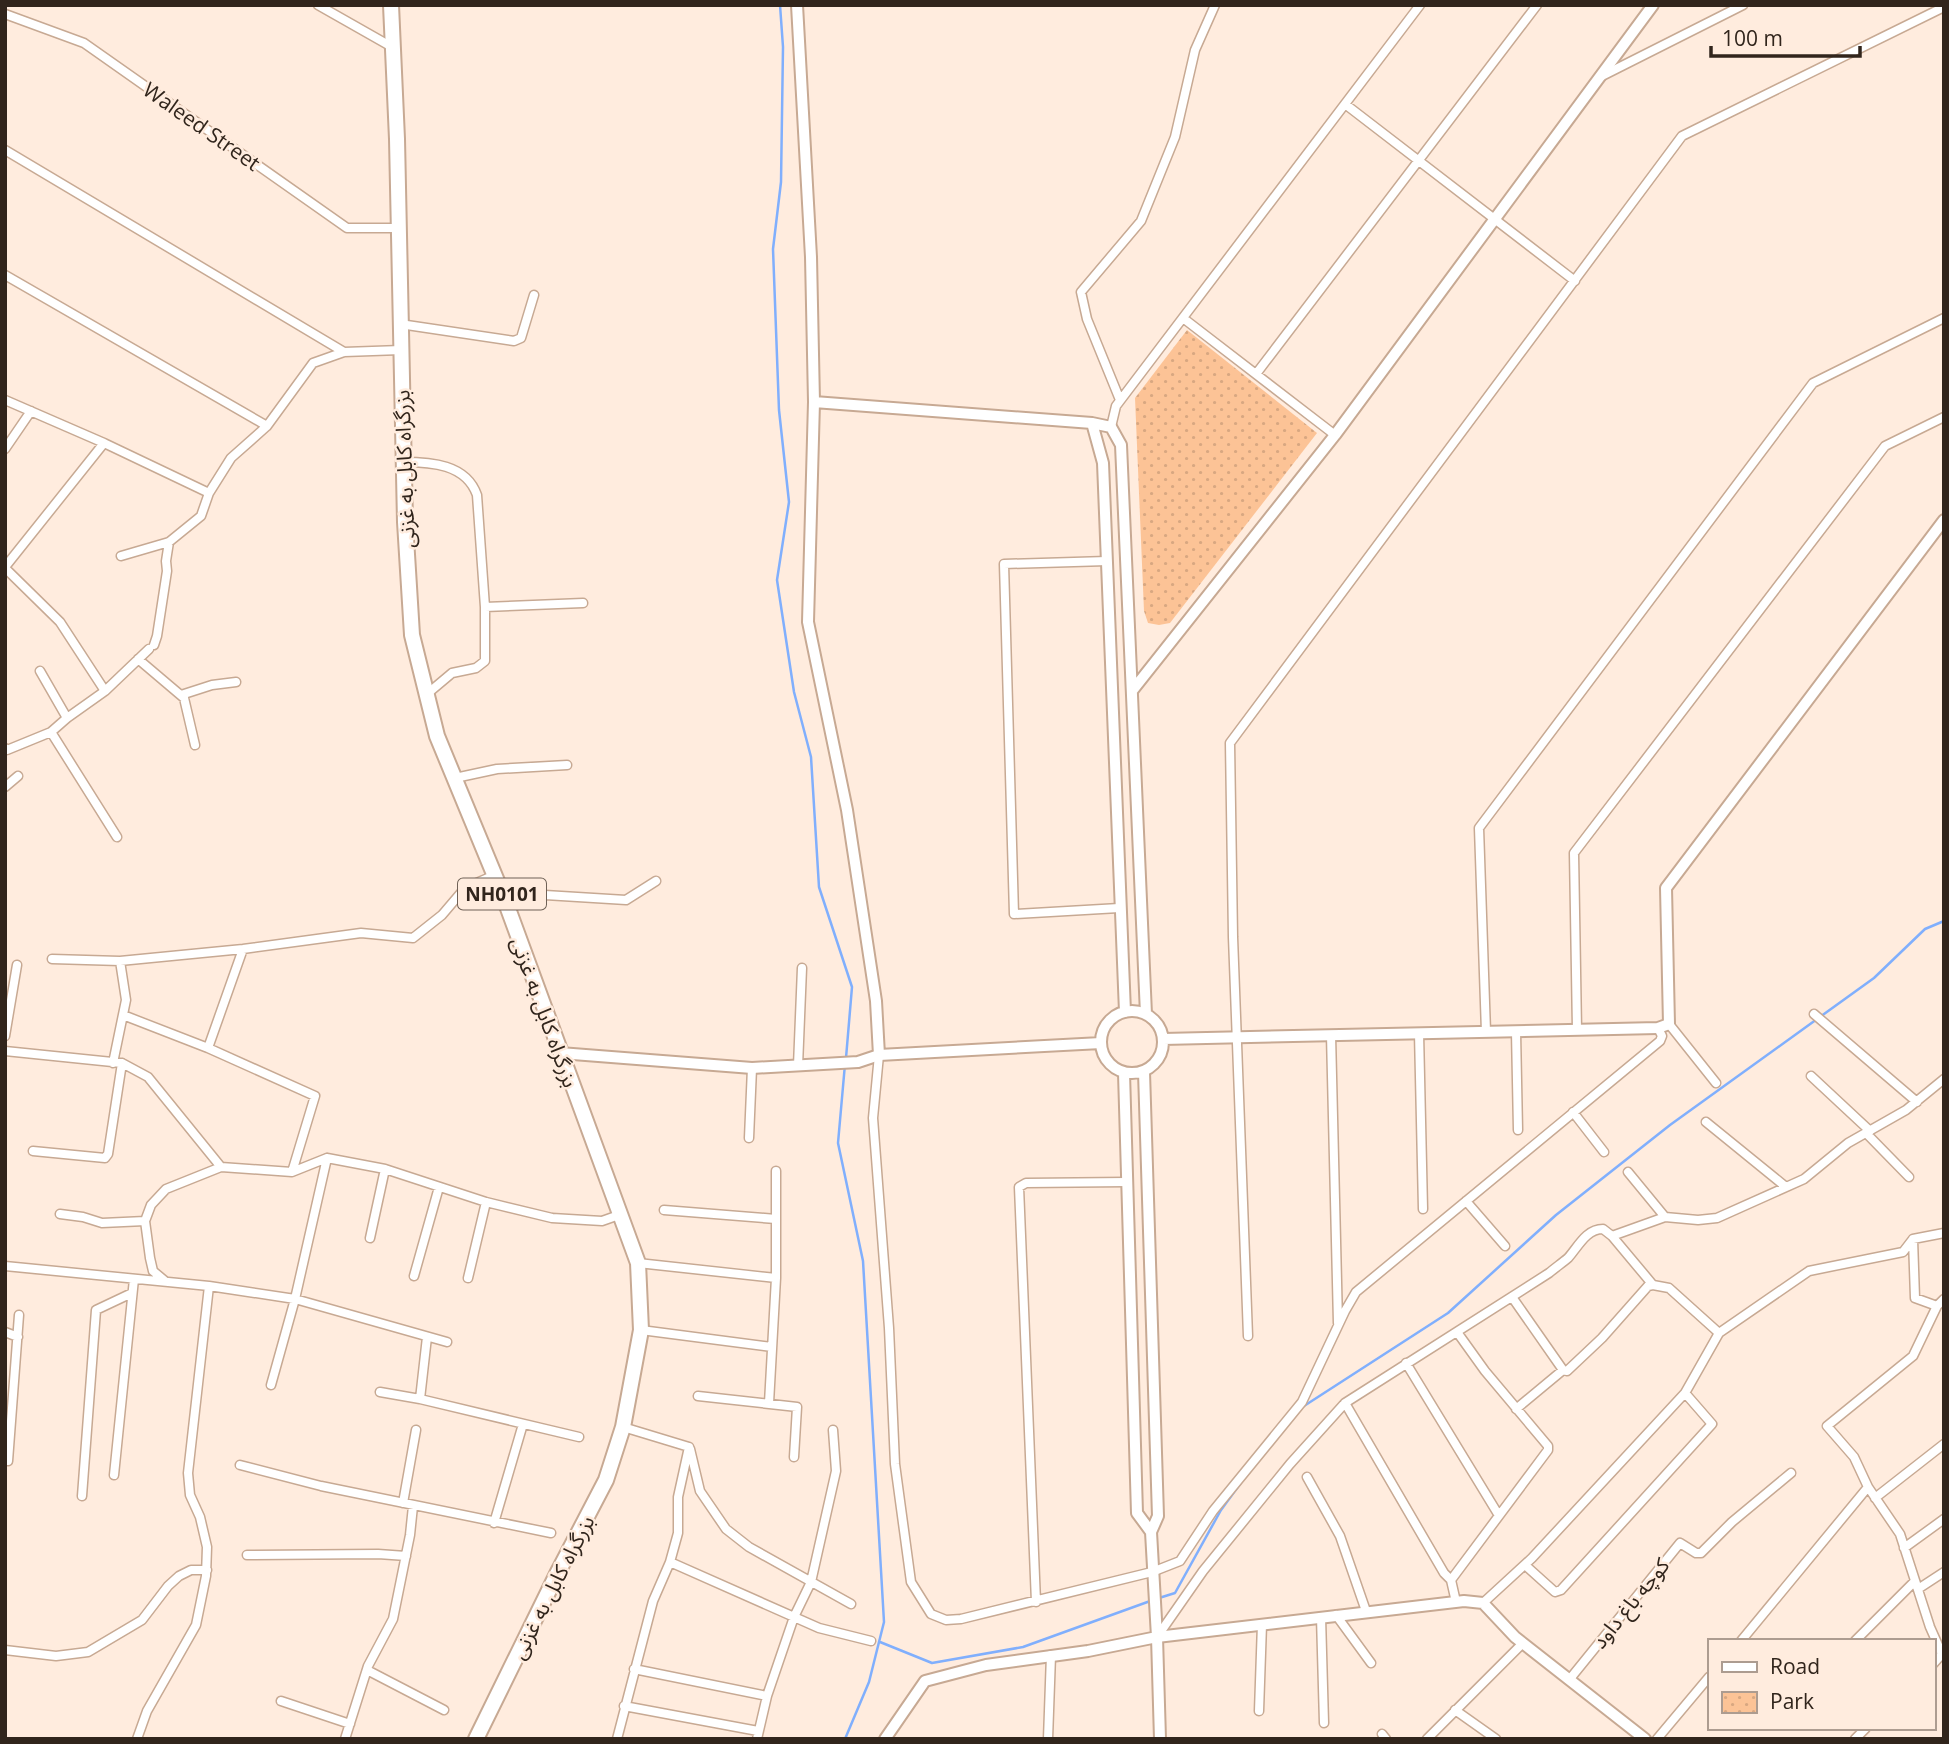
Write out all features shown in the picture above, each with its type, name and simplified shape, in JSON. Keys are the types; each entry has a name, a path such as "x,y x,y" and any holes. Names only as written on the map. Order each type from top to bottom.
{"highway":[{"name":"بزرگراه کابل به غزنی","path":"391,5 397,139 403,462 412,635 437,736 506,903 638,1263 641,1330 623,1427 606,1480 476,1739"}],"street":[{"path":"318,5 392,47"},
{"path":"797,5 811,257 814,402 808,622 847,810 876,1001 879,1055 873,1118 890,1328 895,1464 911,1582 932,1614 946,1620 961,1619 1152,1572 1180,1561 1213,1511 1302,1402 1356,1292 1660,1041 1663,1026 1666,888 1944,520"},
{"path":"1121,400 1087,319 1081,292 1141,221 1175,137 1195,50 1215,5"},
{"path":"1146,1014 1121,445 1111,427 1116,406 1420,5"},
{"path":"1256,374 1537,5"},
{"path":"1132,691 1335,435 1653,5"},
{"path":"1599,78 1743,5"},
{"path":"1248,1336 1233,937 1230,743 1682,136 1944,7"},
{"name":"Waleed Street","path":"6,17 85,43 347,228 398,228"},
{"path":"1345,104 1575,281"},
{"path":"5,150 344,352"},
{"path":"5,275 267,426"},
{"path":"400,324 514,341 521,338 534,295"},
{"path":"1183,318 1335,435"},
{"path":"1486,1032 1479,828 1813,383 1944,318"},
{"path":"121,556 169,542 201,516 209,493 231,458 267,426 313,363 344,352 401,350"},
{"path":"5,400 209,493"},
{"path":"814,402 1092,423 1111,427"},
{"path":"5,449 31,411"},
{"path":"1577,1030 1574,853 1885,446 1944,417"},
{"path":"1092,423 1103,463 1125,1012"},
{"path":"104,443 5,568 60,622 105,691"},
{"path":"403,462 434,462 455,471 475,489 485,607 485,661 476,668 452,673 427,694"},
{"path":"5,748 7,750 51,732 105,691 152,647 167,571 169,542"},
{"path":"1107,561 1004,564 1014,914 1119,908"},
{"path":"485,607 583,603"},
{"path":"138,659 185,701 195,745"},
{"path":"40,671 67,718"},
{"path":"181,695 212,685 236,682"},
{"path":"51,732 117,837"},
{"path":"455,778 497,769 567,765"},
{"path":"5,787 18,776"},
{"path":"52,959 120,961 243,949 361,933 413,938 442,915 465,888 495,875"},
{"path":"506,903 545,894 626,900 656,881"},
{"path":"208,1048 243,949"},
{"path":"33,1151 105,1158 108,1154 126,1000 120,961"},
{"path":"5,1036 17,965"},
{"path":"802,968 803,1065"},
{"path":"1135,1011 1146,1014 1154,1020 1163,1039 1159,1059 1144,1072 1124,1073 1108,1062 1101,1043 1102,1033 1107,1023 1115,1016 1135,1011"},
{"path":"1814,1014 1917,1102"},
{"path":"123,1015 208,1048 314,1096 292,1172"},
{"path":"1163,1039 1516,1032 1663,1026 1716,1083"},
{"path":"1516,1032 1518,1130"},
{"path":"1419,1034 1423,1209"},
{"path":"1331,1035 1339,1324"},
{"path":"560,1053 752,1068 858,1062 879,1055 1101,1043"},
{"path":"5,1051 118,1063 148,1077 221,1167"},
{"path":"749,1138 752,1068"},
{"path":"1144,1072 1158,1516 1151,1532 1160,1739"},
{"path":"1124,1073 1137,1513 1151,1532"},
{"path":"1811,1076 1909,1177"},
{"path":"1612,1236 1665,1217 1698,1220 1717,1218 1804,1179 1848,1143 1917,1102 1944,1079"},
{"path":"1573,1112 1604,1152"},
{"path":"1706,1122 1786,1187"},
{"path":"271,1385 295,1300 327,1158"},
{"path":"165,1281 153,1271 145,1221 151,1205 166,1189 221,1167 292,1172 327,1158 385,1169 486,1202 552,1218 602,1221 619,1215"},
{"path":"370,1238 385,1169"},
{"path":"769,1403 776,1278 776,1171"},
{"path":"1628,1172 1665,1217"},
{"path":"1036,1602 1019,1187 1026,1183 1127,1182"},
{"path":"414,1276 439,1187"},
{"path":"1466,1200 1504,1246"},
{"path":"468,1278 486,1202"},
{"path":"664,1210 776,1219"},
{"path":"60,1214 83,1217 97,1223 145,1221"},
{"path":"1157,1637 1203,1571 1290,1464 1345,1403 1512,1297 1570,1256 1577,1244 1598,1228 1603,1228 1612,1236 1653,1285"},
{"path":"1483,1603 1525,1565 1685,1393 1719,1333 1808,1271 1903,1252 1913,1239 1944,1233"},
{"path":"1913,1239 1915,1298 1937,1307"},
{"path":"638,1263 776,1278"},
{"path":"5,1266 209,1286 295,1300 447,1342"},
{"path":"114,1475 134,1279"},
{"path":"137,1739 147,1711 196,1625 206,1570 207,1547 200,1517 190,1494 188,1473 209,1286"},
{"path":"1516,1409 1563,1370 1570,1369 1648,1286 1668,1288 1719,1333"},
{"path":"82,1496 96,1310 132,1293"},
{"path":"1512,1297 1563,1370"},
{"path":"1935,1662 1942,1654 1930,1627 1900,1534 1868,1487 1854,1457 1827,1426 1913,1356 1937,1307 1944,1299"},
{"path":"8,1461 19,1315"},
{"path":"641,1330 772,1347"},
{"path":"5,1332 18,1337"},
{"path":"1451,1580 1548,1450 1548,1446 1485,1371 1457,1332"},
{"path":"419,1399 427,1337"},
{"path":"1406,1363 1498,1514"},
{"path":"380,1392 579,1437"},
{"path":"1525,1565 1555,1592 1561,1590 1712,1424 1685,1393"},
{"path":"698,1396 797,1408 794,1457"},
{"path":"1345,1403 1444,1573 1451,1580 1456,1602"},
{"path":"494,1523 523,1424"},
{"path":"623,1427 689,1447"},
{"path":"403,1503 416,1430"},
{"path":"624,1706 758,1735 767,1696 794,1617 810,1582 836,1471 833,1430"},
{"path":"1875,1498 1944,1444"},
{"path":"617,1739 653,1601 670,1562 678,1533 678,1497 689,1447"},
{"path":"689,1447 700,1491 726,1529 749,1547 851,1604"},
{"path":"240,1465 321,1486 551,1533"},
{"name":"کوچه باغ داود","path":"1569,1680 1680,1543 1696,1553 1701,1553 1732,1522 1791,1473"},
{"path":"1307,1477 1340,1536 1366,1611"},
{"path":"1744,1637 1868,1487"},
{"path":"345,1739 367,1670 393,1619 413,1506"},
{"path":"1904,1548 1944,1519"},
{"path":"247,1556 406,1556"},
{"path":"670,1562 819,1628 871,1641"},
{"path":"5,1650 56,1657 88,1652 142,1620 179,1576 191,1570 206,1570"},
{"path":"1857,1639 1916,1585 1944,1572"},
{"path":"885,1739 925,1681 986,1665 1088,1651 1157,1637 1456,1602 1483,1603 1523,1643 1645,1739"},
{"path":"1336,1615 1371,1663"},
{"path":"1321,1617 1324,1723"},
{"path":"1259,1712 1262,1624"},
{"path":"1427,1739 1523,1643"},
{"path":"1048,1739 1051,1655"},
{"path":"635,1669 767,1696"},
{"path":"367,1670 444,1710"},
{"path":"1657,1739 1708,1678"},
{"path":"281,1701 350,1724"},
{"path":"1455,1710 1496,1739"}],"green space":[{"path":"1187,330 1317,433 1170,623 1159,625 1148,623 1144,611 1135,398"}],"waterway":[{"path":"780,5 783,47 781,182 773,249 779,410 789,502 777,580 794,692 811,757 819,887 852,987 846,1058"},
{"path":"1304,1406 1448,1313 1556,1215 1670,1125 1874,978 1925,929 1944,921"},
{"path":"845,1064 838,1143 863,1261 884,1622 869,1682 845,1739"},
{"path":"1159,1598 1175,1593 1221,1510 1240,1484"},
{"path":"880,1642 932,1663 1023,1647 1153,1600"}]}
